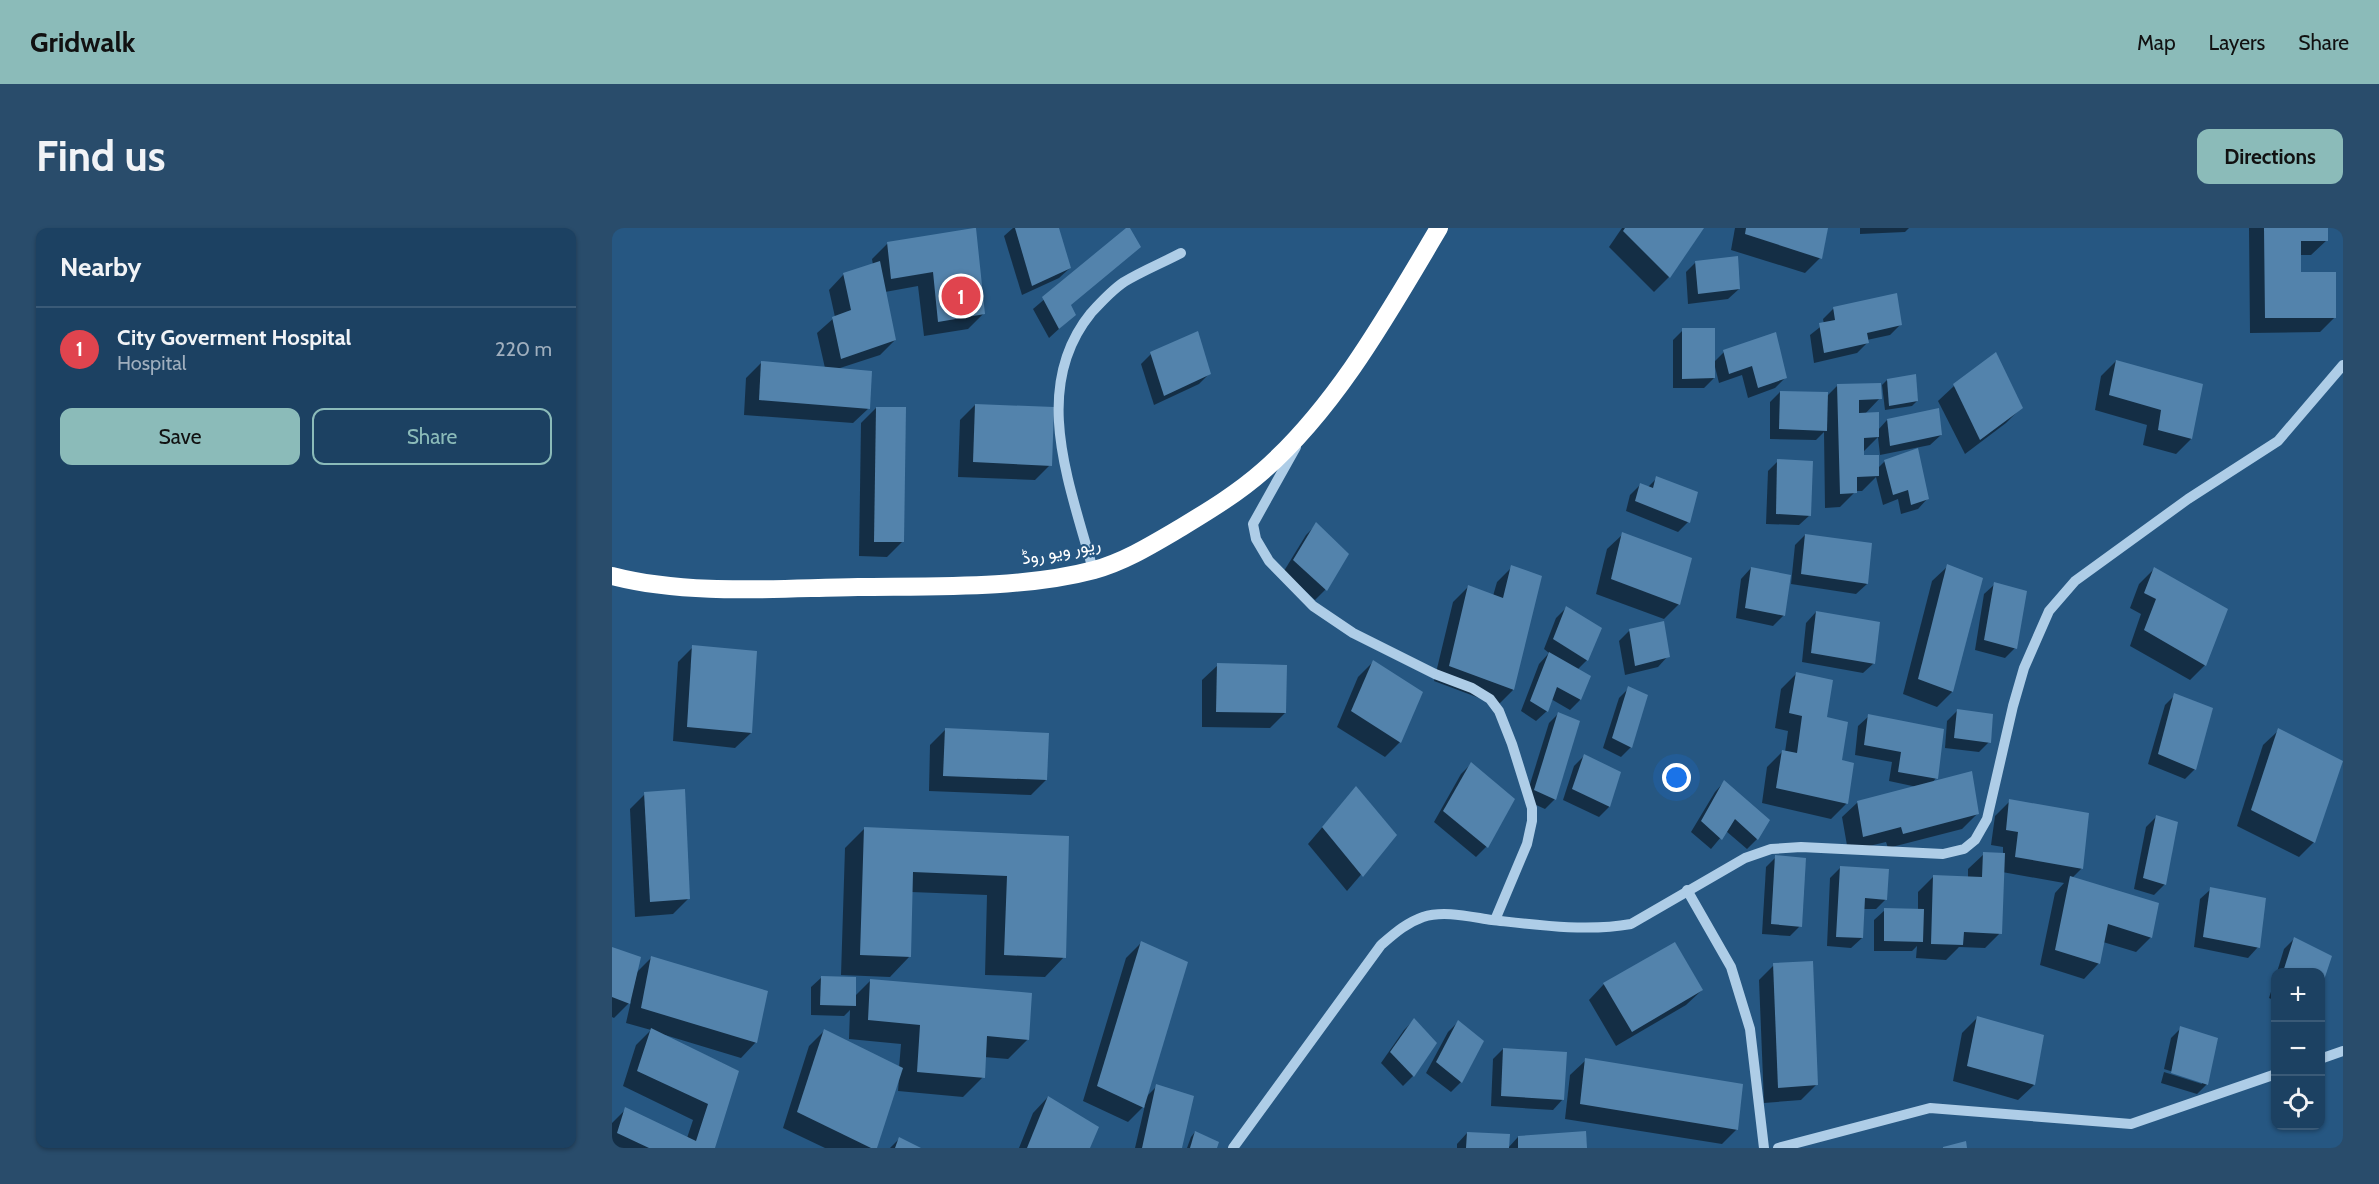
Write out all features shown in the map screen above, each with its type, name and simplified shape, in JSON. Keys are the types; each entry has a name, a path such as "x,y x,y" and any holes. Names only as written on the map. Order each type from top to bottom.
{"highway":[{"name":"ریور ویو روڈ","path":"612,576 716,589 937,586 1029,581 1093,570 1137,554 1221,503 1263,471 1314,418 1379,329 1439,228"}],"street":[{"path":"1093,570 1062,452 1057,399 1066,353 1078,329 1101,302 1124,282 1181,253"},
{"path":"1233,1148 1381,945 1402,926 1425,916 1453,915 1596,927 1616,926 1631,924 1745,858 1771,849 1801,847 1943,854 1964,849 1975,840 1987,819 2018,687 2027,658 2049,611 2075,581 2188,499 2278,441 2343,365"},
{"path":"1314,418 1258,512 1253,524 1256,539 1269,561 1313,606 1353,633 1435,674 1472,688 1490,699 1499,711 1532,808 1532,821 1527,844 1495,920"},
{"path":"1687,890 1731,967 1750,1029 1764,1148"},
{"path":"2325,1057 2343,1052"},
{"path":"1778,1148 1930,1108 2131,1124 2271,1076"}],"building":[{"path":"976,228 985,314 938,322 933,272 891,279 887,242"},
{"path":"1015,228 1059,228 1071,268 1032,286"},
{"path":"1126,228 1130,228 1141,247 1071,305 1076,315 1059,329 1042,297"},
{"path":"1625,228 1704,228 1670,278 1623,231"},
{"path":"1746,228 1828,228 1822,259 1745,234"},
{"path":"2264,228 2328,228 2328,241 2301,241 2301,272 2336,272 2336,318 2265,318"},
{"path":"1738,256 1740,289 1698,294 1695,261"},
{"path":"880,261 896,340 841,359 832,317 851,310 843,273"},
{"path":"1897,293 1902,325 1867,333 1869,343 1824,353 1819,323 1835,320 1833,307"},
{"path":"1682,328 1715,328 1715,378 1682,379"},
{"path":"1198,331 1211,374 1164,396 1150,352"},
{"path":"1776,332 1787,378 1758,388 1752,366 1729,374 1723,350"},
{"path":"1996,352 2023,408 1980,440 1953,384"},
{"path":"2116,360 2203,384 2192,439 2158,430 2161,410 2109,395"},
{"path":"761,361 872,371 870,409 759,400"},
{"path":"1916,374 1918,401 1889,406 1887,379"},
{"path":"1881,383 1882,399 1859,400 1859,413 1879,412 1879,437 1864,438 1864,455 1879,455 1879,476 1857,477 1857,493 1840,494 1837,384"},
{"path":"1780,391 1828,392 1827,431 1779,429"},
{"path":"975,404 1054,407 1052,466 973,462"},
{"path":"876,407 906,407 904,542 874,542"},
{"path":"1939,408 1942,435 1890,446 1887,419"},
{"path":"1918,448 1929,499 1911,505 1908,490 1893,495 1884,460"},
{"path":"1777,459 1813,461 1811,516 1776,514"},
{"path":"1656,476 1698,492 1690,523 1635,501 1640,483 1653,488"},
{"path":"1316,522 1349,554 1327,591 1293,560"},
{"path":"1622,532 1692,558 1680,605 1611,579"},
{"path":"1805,534 1872,543 1868,584 1801,574"},
{"path":"1947,564 1983,578 1953,692 1918,679"},
{"path":"1511,565 1542,576 1514,690 1449,666 1468,585 1503,598"},
{"path":"1751,567 1791,575 1785,616 1745,608"},
{"path":"2154,567 2228,609 2206,666 2144,630 2156,599 2144,593"},
{"path":"1994,582 2027,591 2017,649 1984,640"},
{"path":"1566,606 1602,628 1588,661 1553,639"},
{"path":"1816,611 1880,622 1875,664 1811,653"},
{"path":"1664,621 1670,657 1635,666 1629,629"},
{"path":"692,645 757,651 752,733 687,727"},
{"path":"1549,652 1591,676 1581,700 1557,687 1548,712 1530,701"},
{"path":"1373,660 1423,692 1401,743 1351,711"},
{"path":"1217,663 1287,665 1286,713 1216,712"},
{"path":"1796,672 1833,680 1827,717 1848,722 1842,760 1854,763 1848,804 1776,788 1782,750 1797,753 1802,716 1789,713"},
{"path":"1628,686 1648,695 1632,748 1612,738"},
{"path":"2174,693 2213,708 2196,770 2158,754"},
{"path":"1957,709 1993,714 1991,743 1954,738"},
{"path":"1558,712 1580,721 1556,800 1534,790"},
{"path":"1868,714 1944,729 1938,779 1898,772 1901,752 1864,745"},
{"path":"945,728 1049,733 1047,780 943,776"},
{"path":"2278,728 2343,761 2315,843 2251,810"},
{"path":"1584,754 1621,772 1610,807 1572,789"},
{"path":"1471,762 1515,799 1488,848 1443,811"},
{"path":"1972,771 1979,814 1903,834 1901,827 1863,837 1857,801"},
{"path":"1724,780 1770,820 1758,840 1735,819 1722,840 1701,821"},
{"path":"1356,786 1397,835 1363,877 1322,827"},
{"path":"685,789 690,899 650,902 644,792"},
{"path":"2009,799 2089,813 2083,869 2015,857 2018,832 2006,830"},
{"path":"2156,815 2178,822 2166,885 2143,878"},
{"path":"864,827 1069,836 1066,958 1004,955 1007,876 913,872 911,957 860,955"},
{"path":"1983,852 2005,853 2002,934 1964,932 1963,945 1931,944 1933,875 1982,877"},
{"path":"1775,855 1806,858 1802,927 1771,924"},
{"path":"1840,866 1889,869 1887,900 1865,898 1863,938 1836,937"},
{"path":"2070,876 2159,903 2152,938 2108,924 2100,964 2055,950"},
{"path":"2210,887 2266,898 2260,948 2203,937"},
{"path":"1884,908 1924,909 1923,942 1884,941"},
{"path":"2294,937 2332,956 2325,977 2325,968 2284,968"},
{"path":"1141,941 1188,962 1144,1108 1097,1086"},
{"path":"1675,942 1703,990 1632,1032 1603,983"},
{"path":"612,947 641,957 630,1004 612,997"},
{"path":"651,956 768,991 757,1043 641,1008"},
{"path":"1813,961 1818,1085 1778,1088 1773,963"},
{"path":"821,976 856,977 856,1006 820,1005"},
{"path":"870,979 1032,993 1029,1040 987,1036 985,1078 917,1072 920,1025 868,1020"},
{"path":"1977,1016 2044,1035 2035,1085 1967,1066"},
{"path":"1414,1018 1437,1043 1414,1077 1390,1052"},
{"path":"1458,1020 1484,1041 1462,1083 1436,1062"},
{"path":"2180,1026 2218,1038 2208,1085 2171,1073"},
{"path":"651,1028 739,1071 715,1148 649,1148 617,1133 625,1107 696,1141 708,1104 637,1071"},
{"path":"824,1029 903,1068 877,1148 871,1148 797,1112"},
{"path":"1503,1048 1567,1052 1564,1100 1501,1096"},
{"path":"1585,1058 1743,1084 1738,1130 1580,1104"},
{"path":"1156,1084 1194,1096 1182,1148 1142,1148"},
{"path":"1048,1096 1099,1127 1090,1148 1027,1148"},
{"path":"1195,1131 1219,1142 1217,1148 1190,1148"},
{"path":"1586,1131 1587,1148 1518,1148 1518,1136"},
{"path":"1467,1132 1510,1134 1509,1148 1466,1148"},
{"path":"899,1137 921,1148 895,1148"},
{"path":"1966,1141 1967,1148 1943,1148 1943,1147"}],"place":[{"name":"City Goverment Hospital","path":"961,296"}]}
